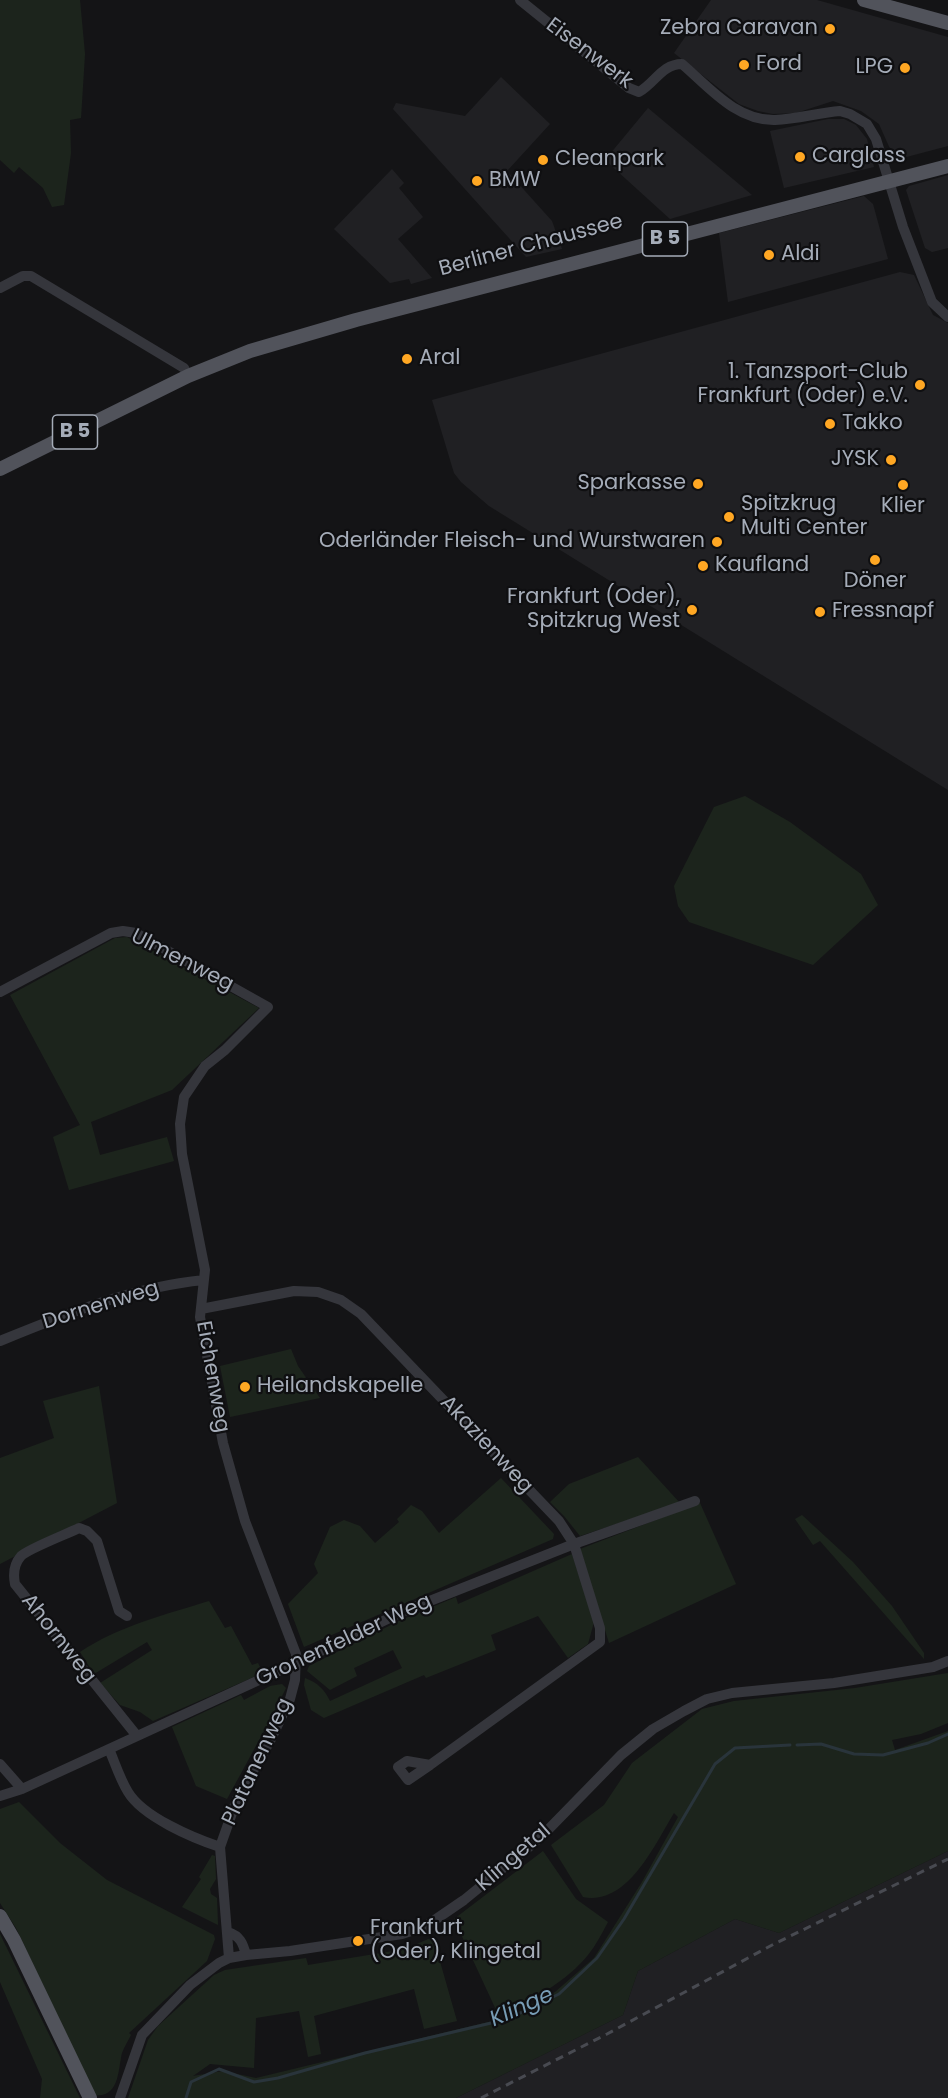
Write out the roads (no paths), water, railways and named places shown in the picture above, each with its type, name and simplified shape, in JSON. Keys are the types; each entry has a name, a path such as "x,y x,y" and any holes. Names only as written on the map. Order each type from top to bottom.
{"main road":[{"path":"864,0 948,24"},
{"name":"Berliner Chaussee","path":"0,469 189,372 250,351 356,320 887,177 948,157"},
{"name":"Berliner Chaussee","path":"887,177 948,166"},
{"path":"0,1916 14,1940 90,2098"}],"street":[{"name":"Eisenwerk","path":"519,0 629,88 639,92 665,68 673,64 682,64 732,107 747,116 774,120 822,112 840,111 850,114 867,124 876,139 887,177"},
{"path":"887,177 903,227 932,302 948,317"},
{"path":"2,284 23,276 31,276 189,372"},
{"name":"Ulmenweg","path":"0,992 111,933 123,931 136,933 268,1007"},
{"name":"Eichenweg","path":"268,1007 225,1050 205,1066 184,1097 180,1124 182,1154 205,1270 200,1317 223,1443 245,1521 296,1654 297,1663"},
{"name":"Dornenweg","path":"0,1341 77,1309 184,1282 204,1280"},
{"name":"Akazienweg","path":"201,1309 294,1291 318,1292 340,1300 361,1314 418,1372 559,1521 574,1544"},
{"name":"Gronenfelder Weg","path":"0,1796 22,1789 297,1663 402,1612 574,1544 694,1501"},
{"name":"Ahornweg","path":"127,1616 119,1611 98,1542 87,1531 79,1528 31,1551 22,1556 15,1567 13,1575 15,1584 137,1736"},
{"path":"430,1765 600,1642 600,1628 574,1544"},
{"name":"Klingetal","path":"120,2098 142,2035 190,1985 219,1963 229,1958 246,1955 402,1935 426,1926 464,1900 540,1838 621,1755 653,1729 707,1699 732,1693 834,1683 933,1667 948,1661"},
{"name":"Platanenweg","path":"229,1958 220,1847 237,1799 270,1741 290,1699 297,1663"},
{"path":"109,1749 129,1792 139,1804 162,1820 220,1847"},
{"path":"0,1764 22,1789"},
{"path":"228,1932 238,1936 244,1945 246,1955"}],"waterway":[{"name":"Klinge","path":"797,1745 821,1744 854,1754 883,1755 928,1743 948,1734"},
{"name":"Klinge","path":"186,2098 191,2082 219,2069 254,2082 278,2078 365,2053 508,2019 559,1994 597,1958 624,1919 715,1764 735,1748 790,1745"}],"railway":[{"path":"481,2098 607,2034 774,1944 948,1859"}],"place":[{"name":"Zebra Caravan","path":"830,29"},
{"name":"Ford","path":"744,65"},
{"name":"LPG","path":"905,68"},
{"name":"Carglass","path":"800,157"},
{"name":"Cleanpark","path":"543,160"},
{"name":"BMW","path":"477,181"},
{"name":"Aldi","path":"769,255"},
{"name":"Aral","path":"407,359"},
{"name":"1. Tanzsport-Club Frankfurt (Oder) e.V.","path":"920,385"},
{"name":"Takko","path":"830,424"},
{"name":"JYSK","path":"891,460"},
{"name":"Sparkasse","path":"698,484"},
{"name":"Klier","path":"903,485"},
{"name":"Spitzkrug Multi Center","path":"729,517"},
{"name":"Oderländer Fleisch- und Wurstwaren","path":"717,542"},
{"name":"Döner","path":"875,560"},
{"name":"Kaufland","path":"703,566"},
{"name":"Frankfurt (Oder), Spitzkrug West","path":"692,610"},
{"name":"Fressnapf","path":"820,612"},
{"name":"Heilandskapelle","path":"245,1387"},
{"name":"Frankfurt (Oder), Klingetal","path":"358,1941"}]}
